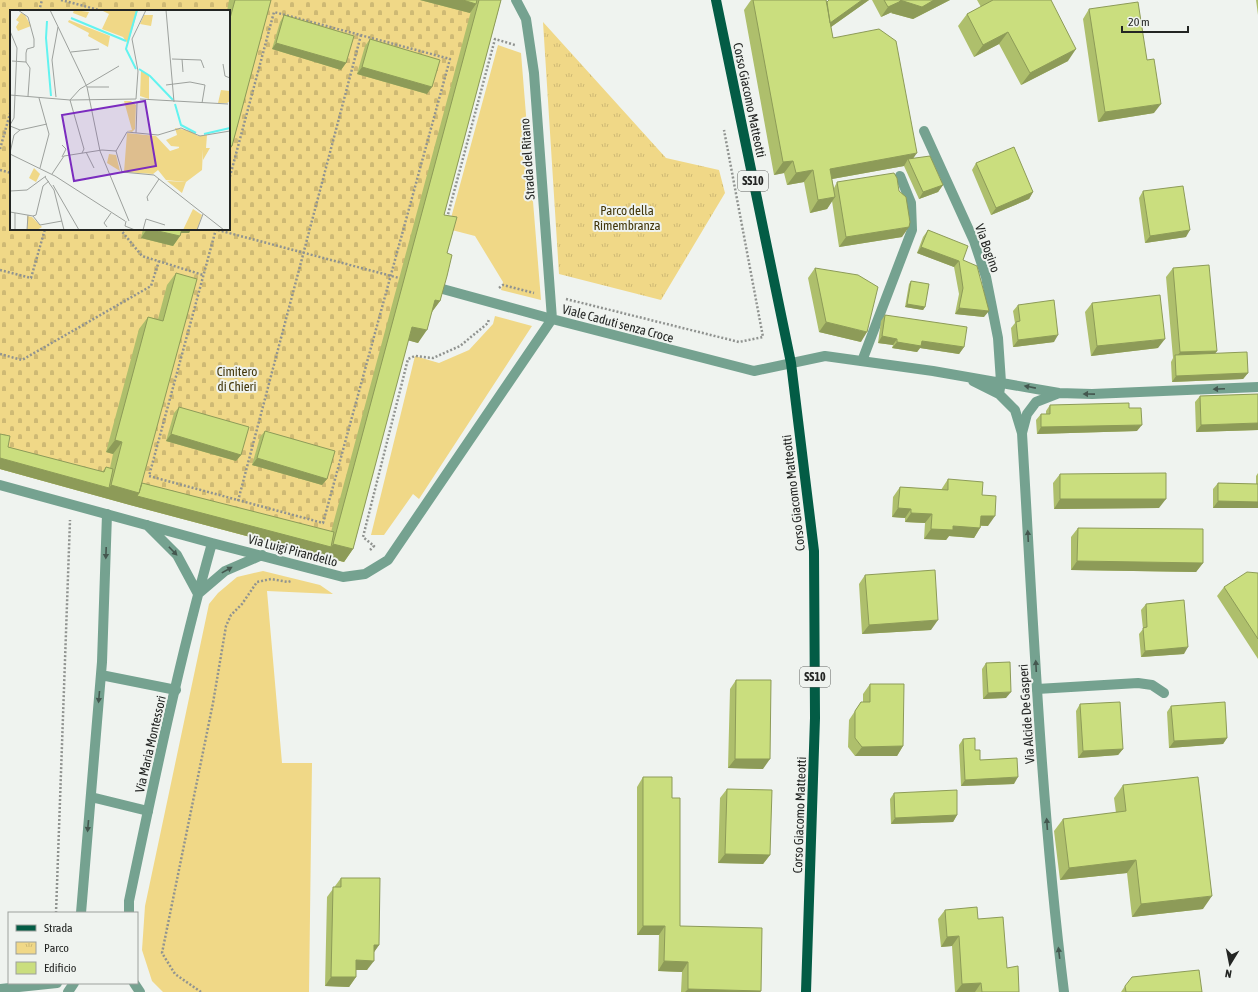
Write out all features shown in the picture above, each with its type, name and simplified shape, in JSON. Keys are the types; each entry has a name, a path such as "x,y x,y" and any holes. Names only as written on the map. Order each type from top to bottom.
{"main road":[{"name":"Corso Giacomo Matteotti","path":"716,0 791,363 814,551 815,718 806,992"}],"street":[{"name":"Strada del Ritano","path":"516,0 526,19 534,73 552,319"},
{"name":"Via Bogino","path":"924,131 974,241 986,277 998,338 1001,382 999,394"},
{"path":"862,361 912,230 911,203 900,176"},
{"name":"Viale Caduti senza Croce","path":"439,288 754,371 791,363"},
{"name":"Via Luigi Pirandello","path":"0,485 343,577 365,574 388,560 552,319"},
{"path":"791,363 825,356 933,371 1059,393 1092,394 1258,387"},
{"name":"Via Alcide De Gasperi","path":"964,377 999,394 1015,410 1022,433 1037,689 1054,908 1064,992"},
{"name":"Via Alcide De Gasperi","path":"1022,433 1027,414 1036,402 1059,393"},
{"path":"81,912 101,675 107,514"},
{"path":"145,524 177,555 198,594 225,571 262,555"},
{"name":"Via Maria Montessori","path":"129,912 129,901 148,811 198,594 212,543"},
{"path":"101,675 176,690"},
{"path":"1037,689 1138,683 1152,685 1164,693"},
{"path":"91,797 148,811"},
{"name":"Via Maria Montessori","path":"123,912 129,901"},
{"path":"0,990 49,984"},
{"path":"0,990 5,992"}],"path":[{"path":"39,10 42,0"},
{"path":"61,0 99,10"},
{"path":"215,230 149,476 323,523 450,59 274,12 230,176"},
{"path":"238,501 361,35"},
{"path":"446,222 495,40 530,50"},
{"path":"0,149 10,114"},
{"path":"497,289 503,285 739,342 763,338 723,122"},
{"path":"0,170 10,173"},
{"path":"0,270 31,278 45,230"},
{"path":"121,230 142,256 203,274"},
{"path":"219,230 399,278"},
{"path":"0,354 22,360 151,286 158,261"},
{"path":"374,546 364,537 408,359 415,356 433,358 460,346 488,324 489,316"},
{"path":"56,912 70,504"},
{"path":"201,992 175,974 162,953 213,703 226,626 231,615 242,604 257,582 271,579 288,582 296,579"}],"green space":[{"name":"Cimitero di Chieri","path":"0,0 472,0 495,5 344,562 0,469"},
{"name":"Parco della Rimembranza","path":"543,22 666,158 719,170 725,193 661,300 559,274"},
{"path":"498,45 521,53 541,300 501,290 503,282 475,236 448,229"},
{"path":"495,316 532,326 419,499 413,494 384,535 371,535 415,356 439,363 469,350 493,324"},
{"path":"263,571 320,585 333,594 267,591 282,763 312,763 309,992 163,992 152,981 142,950 145,906 209,604 218,593 237,577"}],"building":[{"path":"235,0 271,0 232,146 230,146 230,18"},
{"path":"463,0 477,0 476,4"},
{"path":"479,0 501,0 444,215 457,217 447,253 452,255 440,301 435,300 427,330 412,327 353,549 333,544"},
{"path":"753,0 826,0 833,38 879,29 896,41 917,153 830,169 835,197 818,200 813,170 796,173 793,161 783,162"},
{"path":"829,0 862,0 830,23 827,2"},
{"path":"884,0 901,0 888,7"},
{"path":"900,0 934,0 922,7"},
{"path":"993,0 1051,0 1076,49 1030,73 1008,32 983,45 967,14"},
{"path":"1138,2 1147,60 1154,59 1161,104 1105,112 1089,9"},
{"path":"284,15 354,36 346,63 276,43"},
{"path":"370,39 440,60 432,87 362,67"},
{"path":"1014,147 1033,192 996,208 976,163"},
{"path":"930,156 943,185 923,192 908,159"},
{"path":"894,173 897,178 899,191 906,197 910,222 909,227 846,237 837,182"},
{"path":"1183,186 1190,230 1150,236 1143,191"},
{"path":"153,230 182,230 180,236"},
{"path":"928,230 968,246 963,260 977,266 989,311 959,308 963,288 959,261 921,247"},
{"path":"1209,265 1217,351 1180,352 1173,268"},
{"path":"815,268 858,275 878,287 867,332 826,322"},
{"path":"176,273 197,279 139,493 111,485 122,442 115,440 148,317 163,321"},
{"path":"911,281 929,284 925,307 907,304"},
{"path":"1160,295 1165,339 1097,346 1092,303"},
{"path":"1054,300 1058,335 1018,340 1016,322 1020,321 1018,305"},
{"path":"885,315 967,327 964,347 922,341 921,346 897,342 897,339 882,336"},
{"path":"1247,352 1248,373 1176,376 1175,355"},
{"path":"1258,394 1258,423 1201,425 1200,396"},
{"path":"1129,403 1129,408 1141,408 1142,425 1041,427 1041,414 1050,414 1050,405"},
{"path":"179,407 249,427 241,455 171,434"},
{"path":"265,431 335,451 327,479 257,458"},
{"path":"0,434 10,436 8,447 104,472 106,467 113,469 109,488 0,458"},
{"path":"1166,473 1166,499 1060,499 1060,474"},
{"path":"948,479 983,482 982,495 996,496 995,516 981,516 980,528 953,526 953,530 931,529 932,514 911,513 911,509 898,508 900,487 948,490"},
{"path":"142,483 334,532 331,547 137,496"},
{"path":"1218,483 1258,484 1258,502 1218,501"},
{"path":"1078,528 1203,529 1203,563 1077,561"},
{"path":"935,570 938,620 869,625 865,575"},
{"path":"1247,572 1258,573 1258,639 1224,587"},
{"path":"1184,600 1188,647 1145,651 1143,628 1147,627 1146,604"},
{"path":"1010,662 1011,692 988,693 986,663"},
{"path":"736,680 771,680 770,759 735,759"},
{"path":"870,684 904,684 903,746 862,747 855,738 855,711 861,702 870,702"},
{"path":"1120,702 1123,749 1083,751 1080,704"},
{"path":"1225,702 1227,738 1174,741 1171,706"},
{"path":"975,738 975,750 980,750 980,760 1017,758 1018,777 965,780 963,739"},
{"path":"643,777 672,777 672,798 680,798 680,926 762,928 761,991 688,989 688,962 664,961 665,926 643,926"},
{"path":"1198,777 1212,896 1141,904 1136,860 1069,868 1063,819 1126,811 1123,785"},
{"path":"727,789 772,790 770,855 725,854"},
{"path":"957,790 957,815 895,818 894,793"},
{"path":"341,878 380,878 379,945 374,945 374,961 356,960 356,977 331,977 333,887 341,887"},
{"path":"977,907 978,919 1003,917 1007,968 1018,966 1019,992 982,992 981,983 962,984 959,936 947,937 945,910"},
{"path":"1199,970 1202,992 1126,992 1125,986 1132,977"}]}
